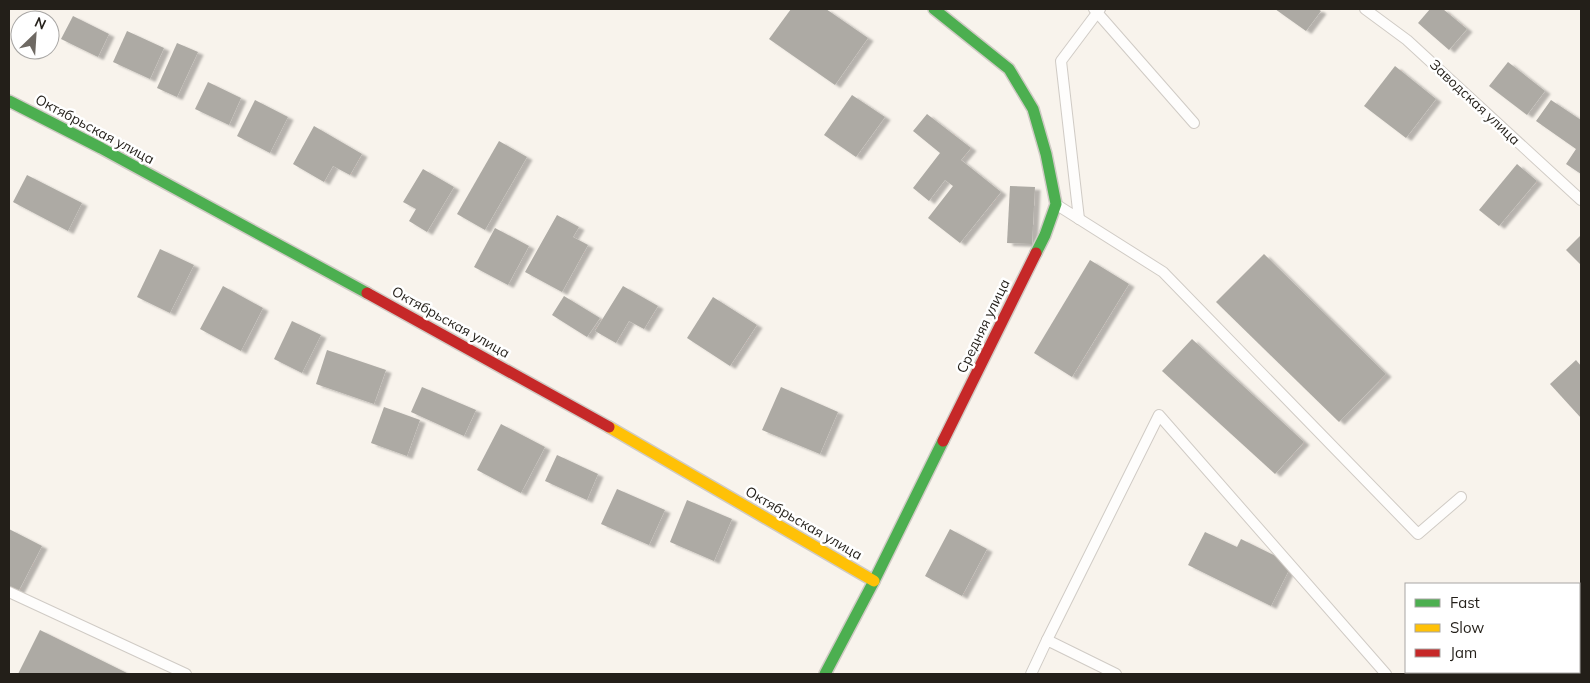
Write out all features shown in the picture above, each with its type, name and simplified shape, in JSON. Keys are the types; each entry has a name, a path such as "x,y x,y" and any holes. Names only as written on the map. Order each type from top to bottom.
{"street":[{"path":"934,9 1009,69 1033,109 1046,154 1056,204"},
{"name":"Октябрьская улица","path":"9,101 101,148 579,409 874,581"},
{"name":"Средняя улица","path":"825,674 874,581 1045,235 1056,204"}],"lane":[{"name":"Заводская улица","path":"1365,9 1407,40 1581,200"},
{"path":"1078,219 1061,61 1097,10 1194,123"},
{"path":"1056,204 1163,272 1418,534 1461,497"},
{"path":"1031,674 1159,415 1386,674"},
{"path":"9,592 186,674"},
{"path":"1047,640 1116,674"}],"building":[{"path":"791,9 826,9 868,38 835,85 769,39"},
{"path":"1275,9 1318,9 1321,11 1306,31"},
{"path":"1430,9 1443,9 1467,29 1449,50 1418,23"},
{"path":"73,16 109,34 98,57 61,39"},
{"path":"127,31 164,48 150,79 113,62"},
{"path":"177,43 198,52 177,97 157,88"},
{"path":"1508,62 1545,91 1527,115 1489,86"},
{"path":"1395,66 1436,99 1406,138 1364,106"},
{"path":"208,82 241,98 229,125 195,109"},
{"path":"852,95 885,117 856,157 824,135"},
{"path":"255,100 288,117 270,153 237,136"},
{"path":"1551,100 1581,120 1581,174 1566,164 1576,149 1536,121"},
{"path":"927,114 971,148 961,160 1001,192 960,243 928,218 953,186 945,180 929,201 913,188 940,153 913,131"},
{"path":"314,126 362,154 350,175 333,166 324,182 293,164"},
{"path":"499,141 527,157 485,230 457,214"},
{"path":"1517,164 1537,181 1499,226 1479,210"},
{"path":"423,169 454,187 427,232 409,221 416,209 403,202"},
{"path":"27,175 82,203 68,231 13,202"},
{"path":"1010,186 1035,187 1032,244 1007,243"},
{"path":"557,215 579,227 573,237 588,245 562,292 525,272"},
{"path":"495,228 529,246 508,285 474,267"},
{"path":"1581,235 1581,265 1566,250"},
{"path":"160,249 194,265 170,313 137,297"},
{"path":"1264,254 1386,374 1339,422 1216,302"},
{"path":"1090,260 1129,284 1072,377 1034,353"},
{"path":"223,286 263,308 241,351 200,329"},
{"path":"623,286 658,306 644,329 629,321 616,343 595,331"},
{"path":"564,296 600,318 587,337 552,315"},
{"path":"713,297 757,325 730,366 687,338"},
{"path":"292,321 321,335 302,373 274,359"},
{"path":"1192,339 1304,442 1275,474 1162,371"},
{"path":"327,350 386,370 374,404 316,384"},
{"path":"1576,360 1581,366 1581,418 1550,384"},
{"path":"422,387 476,410 464,436 411,412"},
{"path":"781,387 838,412 820,454 762,430"},
{"path":"384,407 420,420 407,456 371,443"},
{"path":"501,424 545,447 521,493 477,470"},
{"path":"557,455 598,474 587,500 545,481"},
{"path":"617,489 665,510 649,545 601,524"},
{"path":"687,500 732,519 714,561 670,542"},
{"path":"9,529 42,546 17,594 9,590"},
{"path":"950,529 987,549 962,596 925,576"},
{"path":"1205,532 1237,547 1241,539 1292,564 1271,606 1188,565"},
{"path":"40,630 129,674 18,674"},
{"path":"1546,673 1548,674 1453,674"}],"traffic: fast":[{"path":"934,9 1009,69 1033,109 1046,154 1056,204 1045,235 1036,253"},
{"path":"9,101 101,148 367,293"},
{"path":"825,674 874,581 943,441"}],"traffic: slow":[{"path":"609,427 874,581"}],"traffic: jam":[{"path":"943,441 1036,253"},
{"path":"367,293 609,427"}]}
